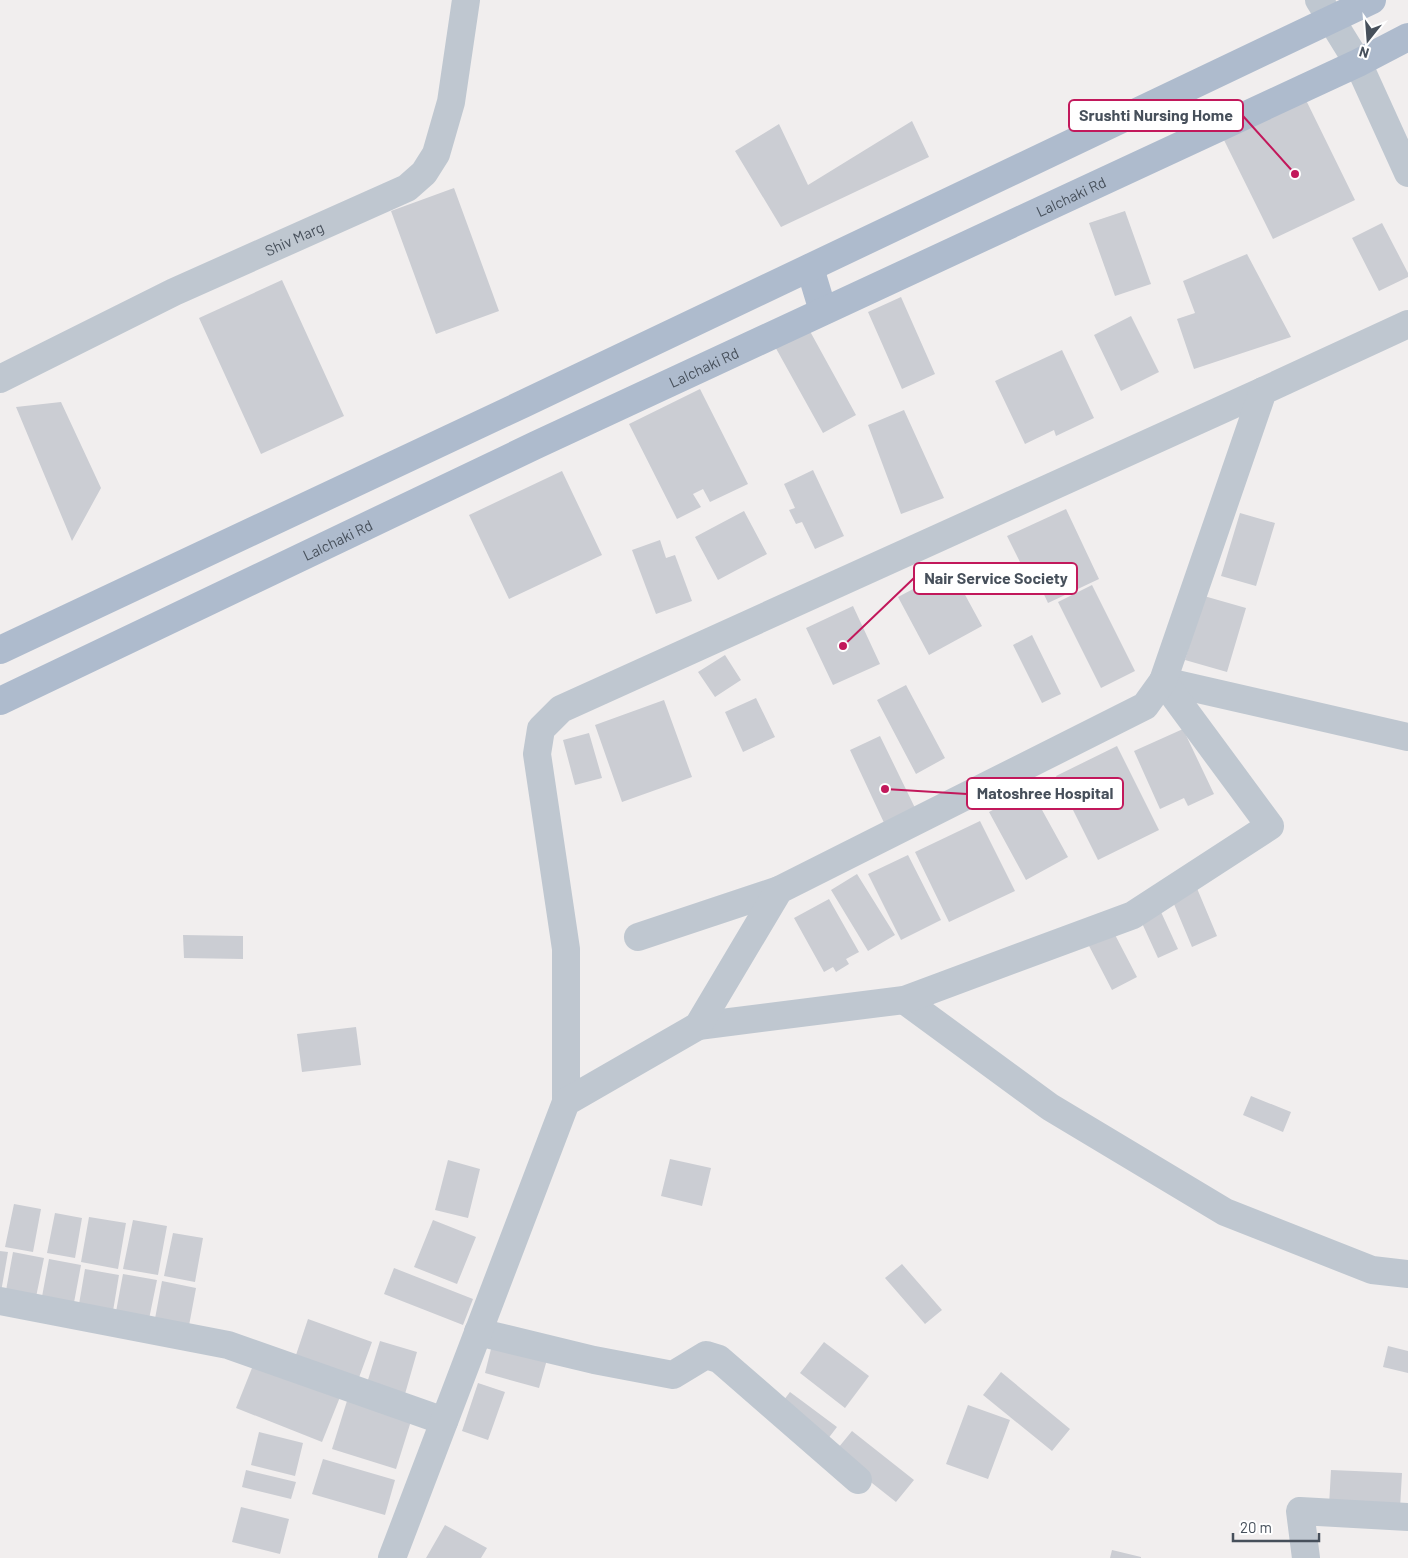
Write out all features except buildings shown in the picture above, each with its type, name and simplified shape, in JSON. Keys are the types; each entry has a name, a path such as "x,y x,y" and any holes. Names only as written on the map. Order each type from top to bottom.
{"main road":[{"path":"0,650 810,268 1325,10 1372,0"},
{"name":"Lalchaki Rd","path":"0,701 536,445 1358,63 1408,37"},
{"path":"810,268 823,311"},
{"path":"523,404 536,445"}],"street":[{"name":"Shiv Marg","path":"0,379 174,292 407,188 424,173 436,154 451,102 466,0"},
{"path":"1325,10 1358,63 1408,173"},
{"path":"392,1558 566,1102 566,949 537,754 540,729 561,709 1408,324"},
{"path":"638,937 779,890 1145,706 1163,681 1263,391"},
{"path":"1163,681 1408,737"},
{"path":"566,1102 698,1026 904,1000 1134,915 1270,826 1163,681"},
{"path":"698,1026 779,890"},
{"path":"904,1000 1050,1107 1225,1212 1372,1270 1408,1274"},
{"path":"0,1301 228,1345 444,1421"},
{"path":"478,1332 594,1360 673,1375 706,1356 719,1359 858,1480"},
{"path":"1306,1558 1300,1511 1408,1517"}],"place":[{"name":"Srushti Nursing Home","path":"1295,174"},
{"name":"Nair Service Society","path":"843,646"},
{"name":"Matoshree Hospital","path":"885,789"}]}
